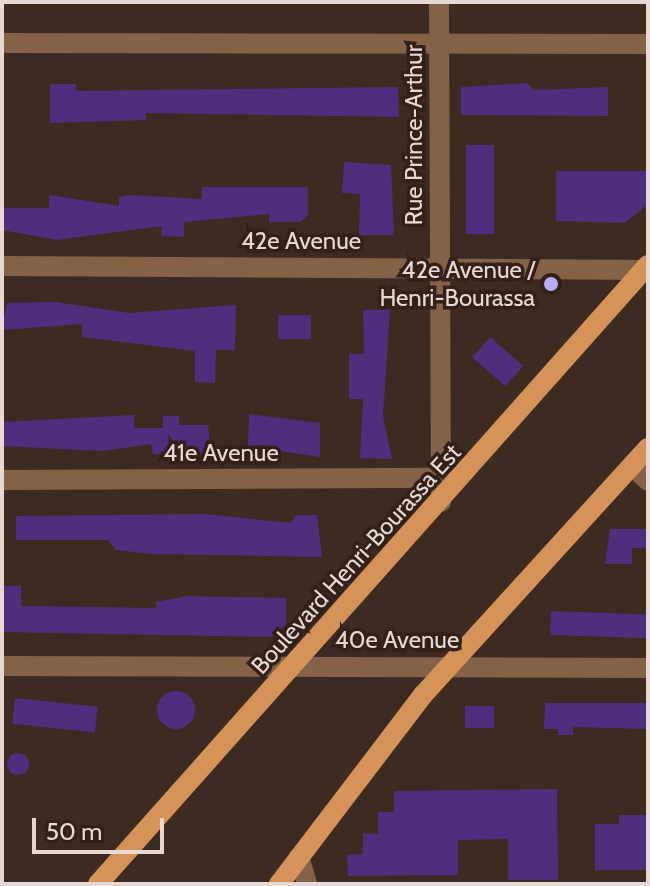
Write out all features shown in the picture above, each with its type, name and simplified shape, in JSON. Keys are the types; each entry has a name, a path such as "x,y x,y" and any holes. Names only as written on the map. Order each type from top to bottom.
{"main road":[{"name":"Boulevard Henri-Bourassa Est","path":"98,884 297,666 646,268"},
{"path":"279,884 448,666 648,448"}],"street":[{"name":"Rue Prince-Arthur","path":"439,2 441,502"},
{"path":"2,43 648,44"},
{"name":"42e Avenue","path":"2,266 646,268"},
{"path":"632,466 648,481"},
{"name":"41e Avenue","path":"2,480 440,478"},
{"name":"40e Avenue","path":"2,666 648,668"},
{"path":"299,857 307,884"}],"building":[{"path":"527,83 534,90 608,87 608,116 461,115 461,87"},
{"path":"50,84 76,84 76,91 398,87 399,117 146,113 146,120 50,123"},
{"path":"466,145 494,145 494,234 466,234"},
{"path":"344,162 391,165 394,235 359,235 360,194 342,193"},
{"path":"556,171 648,171 648,204 625,223 556,221"},
{"path":"202,187 308,187 308,214 301,222 269,222 269,214 184,222 184,237 161,236 162,226 57,240 2,230 2,208 49,208 49,195 119,206 119,197 130,195 202,199"},
{"path":"56,302 129,313 236,305 235,350 216,350 215,383 195,382 195,351 82,337 82,324 2,330 7,303"},
{"path":"390,309 383,416 392,459 360,458 363,399 349,399 349,354 364,354 363,310"},
{"path":"278,315 311,315 311,339 278,339"},
{"path":"490,337 523,366 505,386 472,357"},
{"path":"249,414 320,423 320,457 248,446"},
{"path":"134,415 134,428 163,428 163,416 179,416 179,425 208,425 211,453 153,454 151,444 103,451 2,446 2,422"},
{"path":"205,514 291,523 296,515 317,515 322,557 152,554 116,550 108,540 16,540 16,516"},
{"path":"610,529 648,529 648,548 632,548 632,564 605,564"},
{"path":"2,586 21,586 21,606 156,608 156,602 187,596 286,598 286,624 272,637 2,632"},
{"path":"551,611 648,614 647,638 550,635"},
{"path":"176,691 189,697 195,710 189,723 176,729 163,723 157,710 163,697"},
{"path":"15,698 98,707 95,733 12,724"},
{"path":"545,703 648,703 648,729 573,727 573,735 558,735 558,729 544,729"},
{"path":"465,706 494,706 494,728 465,728"},
{"path":"18,753 26,756 29,764 26,772 18,775 10,772 7,764 10,756"},
{"path":"557,789 558,880 508,880 508,839 458,840 458,875 348,876 347,855 363,854 363,833 378,834 378,812 394,812 394,791"},
{"path":"619,815 648,815 648,870 595,870 595,824 619,824"}],"place":[{"name":"42e Avenue / Henri-Bourassa","path":"551,284"}]}
